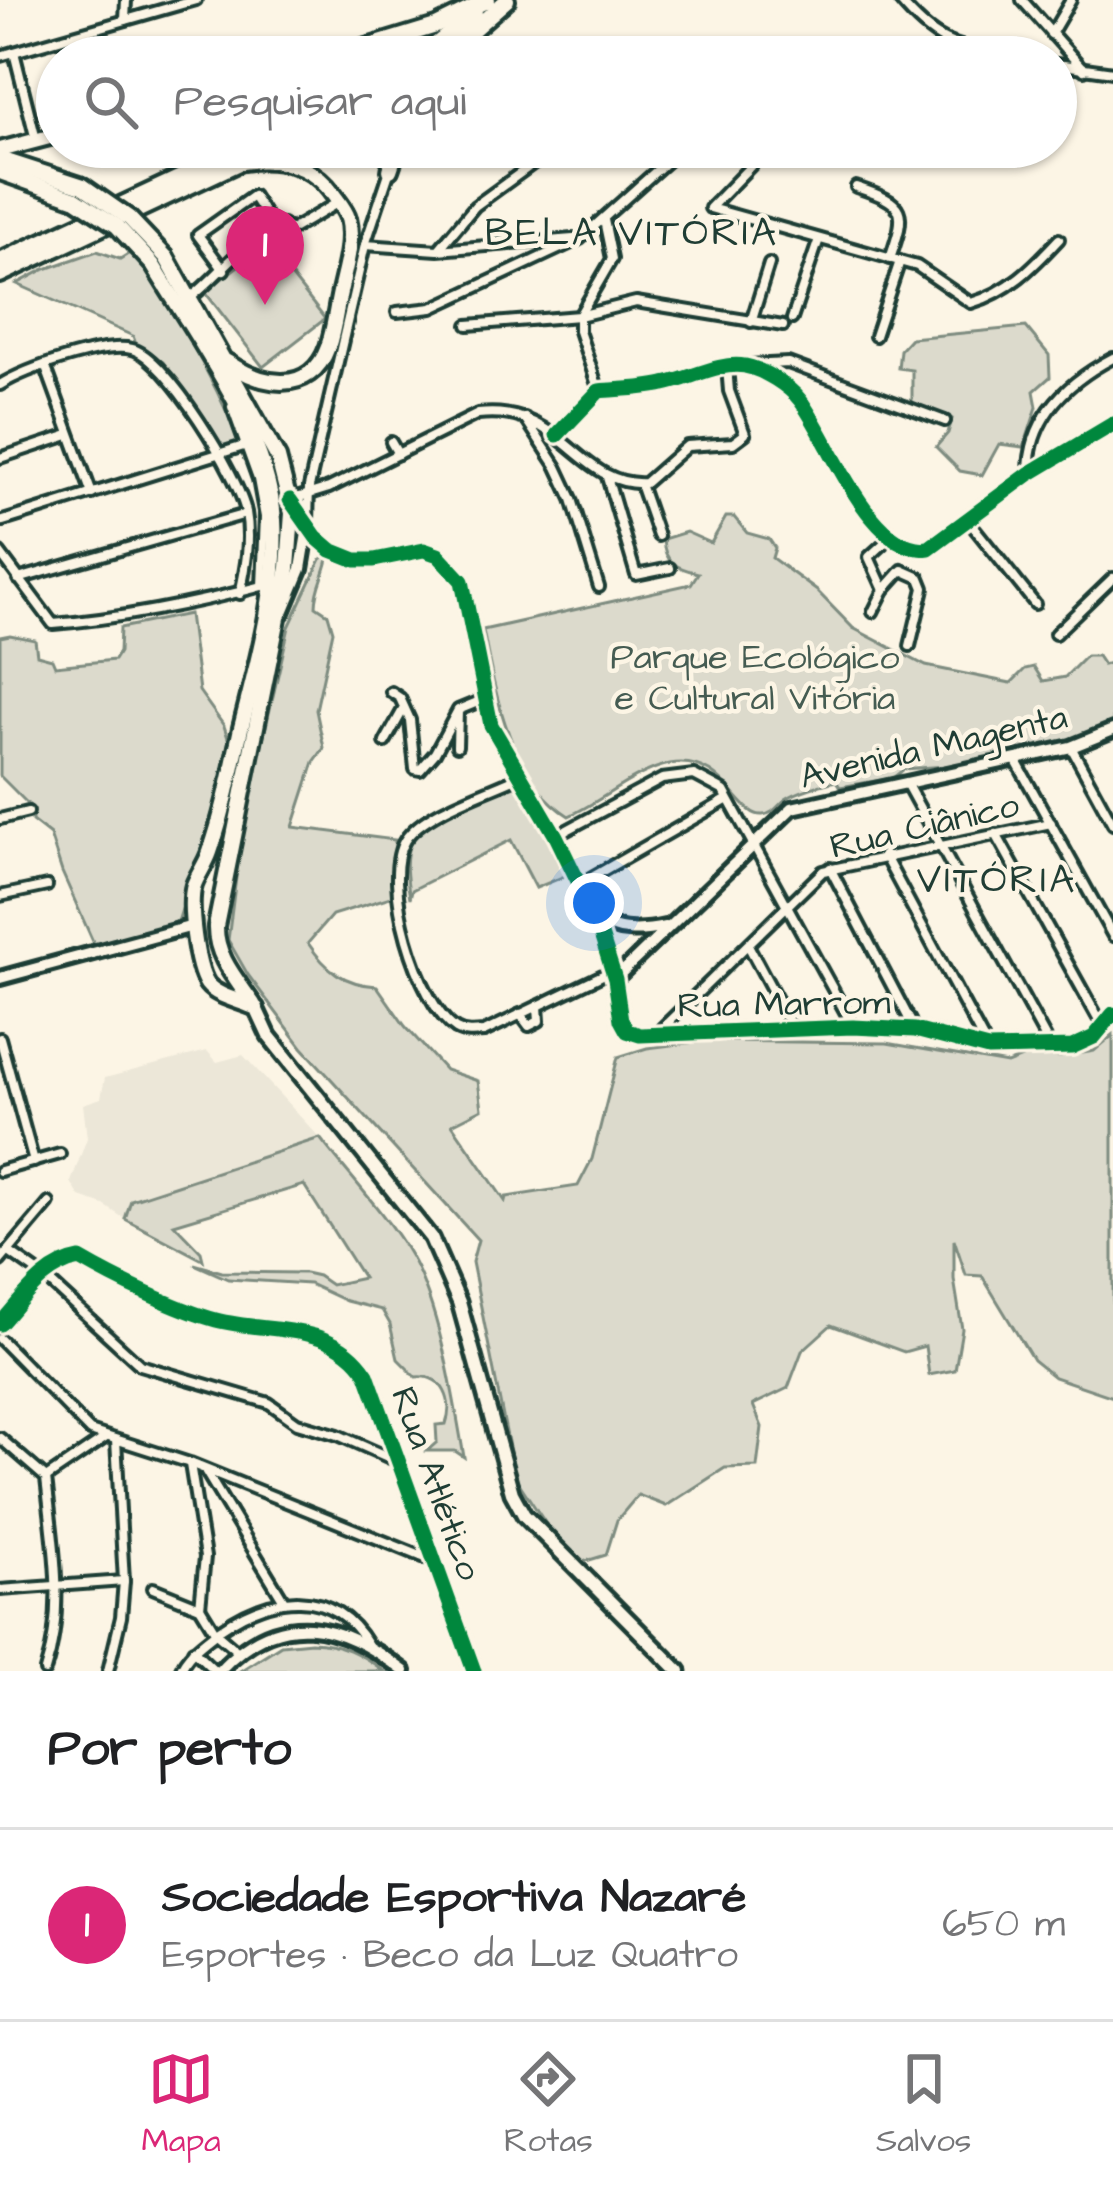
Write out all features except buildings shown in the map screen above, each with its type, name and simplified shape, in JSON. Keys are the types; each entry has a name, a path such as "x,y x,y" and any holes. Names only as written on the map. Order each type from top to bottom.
{"highway":[{"path":"403,36 436,26 488,0"},
{"path":"445,36 488,0"},
{"path":"467,36 507,0"},
{"path":"0,150 36,140"},
{"path":"0,159 129,218 189,299 278,458 288,492 292,540 223,880 216,940 256,1008"},
{"path":"0,261 212,168"},
{"path":"0,274 216,168"},
{"path":"225,361 267,383 282,383 310,373 327,350 349,243 348,215 325,183 305,168"},
{"path":"0,172 79,192"},
{"path":"159,261 259,456 271,494 269,581"},
{"path":"256,1008 212,989 201,969 193,926 194,886 217,832 281,505 288,492 308,486"},
{"path":"201,969 211,971 223,959"}],"main road":[{"path":"256,1008 269,1036 431,1238 460,1302 512,1493 524,1515 680,1671"}],"street":[{"path":"125,20 126,0"},
{"path":"70,36 196,0"},
{"path":"899,0 932,36"},
{"path":"1022,0 1051,34 1071,0"},
{"path":"0,56 36,46"},
{"path":"14,52 36,140"},
{"path":"1077,62 1084,70"},
{"path":"1077,68 1113,72"},
{"path":"438,250 475,206 527,168"},
{"path":"397,312 432,308 580,239 660,168"},
{"path":"745,168 710,208 895,260 943,280 971,303 996,296 1031,269 1059,238"},
{"path":"278,626 302,569 308,486 365,245 390,170"},
{"path":"856,187 892,199 899,207 895,260 875,336"},
{"path":"224,270 198,235 253,196 273,227"},
{"path":"189,299 273,227 292,230 339,202"},
{"path":"598,391 578,316 612,259 604,219"},
{"path":"793,319 819,238"},
{"path":"365,245 438,250 580,239"},
{"path":"751,322 769,263"},
{"path":"468,326 578,316 636,302 783,326"},
{"path":"0,385 45,365 113,348 140,351 163,370 221,454 242,495 247,558 241,594"},
{"path":"1029,474 1034,436 1057,398 1074,380 1113,358"},
{"path":"557,435 598,391 662,385 727,367 788,363 945,421"},
{"path":"45,365 92,494"},
{"path":"745,366 800,399 853,493 908,548 929,548 1029,474 1113,424"},
{"path":"308,486 398,454 478,414 496,412 525,416 620,483 640,484 687,446 733,443 745,434 729,391 727,367"},
{"path":"0,553 53,624 116,619 241,594 269,581 265,517 229,394"},
{"path":"525,416 572,499 599,587"},
{"path":"0,458 69,435"},
{"path":"391,442 398,454"},
{"path":"0,522 247,445"},
{"path":"607,475 636,574 670,568"},
{"path":"640,484 658,536"},
{"path":"288,492 331,550 356,560 424,550 438,555 462,581 497,741 556,836 595,916 614,974 621,1020 628,1030 656,1034"},
{"path":"18,580 246,514"},
{"path":"968,520 1035,604"},
{"path":"884,590 869,557 892,536"},
{"path":"302,569 316,553 331,550"},
{"path":"872,612 902,570 914,573 923,584 910,646"},
{"path":"1054,634 1113,578"},
{"path":"391,692 405,706 415,770 436,753 458,710 485,699"},
{"path":"385,742 405,706"},
{"path":"457,746 458,710"},
{"name":"Avenida Magenta","path":"595,916 604,924 650,937 668,926 792,808 1072,747 1113,730"},
{"path":"1072,747 1113,824"},
{"path":"1016,760 1113,935"},
{"path":"556,836 662,779 694,775 724,791 853,1027"},
{"path":"518,777 422,822 399,853 399,906 415,964 428,993 455,1028 484,1032 614,974 650,937"},
{"path":"905,782 1051,1048"},
{"path":"580,884 728,799"},
{"path":"0,820 28,812"},
{"name":"Rua Ciânico","path":"656,1034 830,868 1051,823"},
{"path":"996,833 1103,1027 1113,1014"},
{"path":"884,855 988,1048"},
{"path":"830,868 915,1030"},
{"path":"0,896 47,886"},
{"path":"392,917 399,906"},
{"path":"0,979 193,926"},
{"path":"748,946 793,1030"},
{"path":"520,1014 529,1026 536,1025 538,1006"},
{"name":"Rua Marrom","path":"656,1034 853,1027 915,1030 988,1048 1051,1048 1084,1043 1103,1027"},
{"path":"0,1038 34,1162"},
{"path":"0,1172 60,1154"},
{"path":"0,1261 50,1203"},
{"path":"9,1252 44,1276 140,1365 269,1403 296,1423 338,1435 399,1462"},
{"name":"Rua Atlético","path":"44,1276 62,1262 80,1259 215,1320 339,1343 367,1374 474,1671"},
{"path":"0,1324 44,1276"},
{"path":"0,1339 90,1430 190,1463 433,1561"},
{"path":"0,1438 46,1478 58,1584 55,1642 45,1671"},
{"path":"46,1478 110,1439"},
{"path":"108,1671 124,1581 110,1439"},
{"path":"190,1463 205,1557 200,1607"},
{"path":"205,1471 284,1601"},
{"path":"0,1590 124,1581"},
{"path":"153,1588 200,1607 216,1633 236,1652"},
{"path":"180,1671 194,1651 250,1609 284,1601 315,1602 329,1609 355,1624 368,1645"},
{"path":"194,1651 217,1671 260,1636 299,1628 341,1632 404,1671"}],"shaded area":[{"path":"207,1051 217,1062 243,1055 320,1138 131,1200 125,1219 80,1197 71,1182 87,1138 83,1104 101,1098 105,1078"}],"green space":[{"path":"266,244 325,319 263,367 205,292"},
{"path":"97,251 120,259 133,251 216,389 238,438 233,448 223,448 163,362 137,347 133,336 17,284"},
{"path":"1026,327 1049,355 1050,377 1034,391 1037,407 1024,447 999,444 982,475 960,471 936,447 952,419 912,404 912,370 898,368 900,350 911,338"},
{"name":"Parque Ecológico e Cultural Vitória","path":"726,517 734,517 747,533 769,539 775,548 772,558 817,591 853,628 926,666 1011,683 1034,667 1043,681 1065,677 1086,656 1097,656 1103,665 1113,662 1113,723 1032,748 947,766 904,769 893,778 840,787 831,782 790,796 763,815 746,807 704,768 670,764 644,773 569,816 549,800 519,758 500,707 483,630 691,584 698,573 673,563 663,539 686,532 711,543"},
{"path":"329,554 316,606 328,614 333,631 316,710 324,748 314,762 293,827 395,840 394,896 332,915 308,943 337,974 377,986 445,1070 478,1081 482,1109 452,1124 505,1201 506,1197 578,1186 592,1159 618,1057 647,1048 704,1041 887,1043 1007,1064 1027,1056 1094,1051 1113,1035 1113,1397 1054,1377 1033,1360 982,1276 966,1275 954,1239 962,1329 955,1370 929,1375 925,1346 904,1352 831,1325 802,1351 788,1388 753,1405 762,1427 757,1467 725,1468 666,1506 638,1495 617,1520 606,1555 573,1565 515,1477 472,1262 478,1240 302,1047 228,940 242,830 289,627 321,559"},
{"path":"189,614 199,691 229,741 221,786 177,925 95,946 50,835 32,821 32,808 0,776 0,637 35,640 37,655 52,659 55,666 114,660 120,628"},
{"path":"520,782 570,874 536,888 511,840 412,890 410,898 407,855 418,832 444,815"},
{"path":"320,1138 391,1226 421,1278 445,1354 464,1457 455,1451 427,1451 437,1442 436,1425 446,1424 447,1399 434,1380 416,1377 398,1359 382,1310 346,1301 309,1284 228,1279 194,1264 222,1272 305,1273 331,1285 363,1278 304,1185 174,1224 203,1260 125,1219 131,1200"},
{"path":"311,1642 350,1650 384,1671 240,1671 281,1645"}],"cycle path":[{"path":"557,435 599,391 656,386 725,366 752,368 776,379 800,400 853,491 888,534 908,546 929,548 1029,474 1113,424"},
{"path":"290,500 331,550 356,560 424,550 438,555 462,581 491,725 556,836 595,916 627,1031 640,1035 853,1027 915,1030 988,1049 1072,1047 1094,1037 1113,1014"},
{"path":"0,1324 45,1276 80,1259 200,1315 299,1332 337,1345 367,1374 474,1671"}],"place":[{"name":"Sociedade Esportiva Nazaré","path":"265,305"}],"district":[{"name":"BELA VITÓRIA","path":"632,231"},
{"name":"VITÓRIA","path":"997,878"}]}
